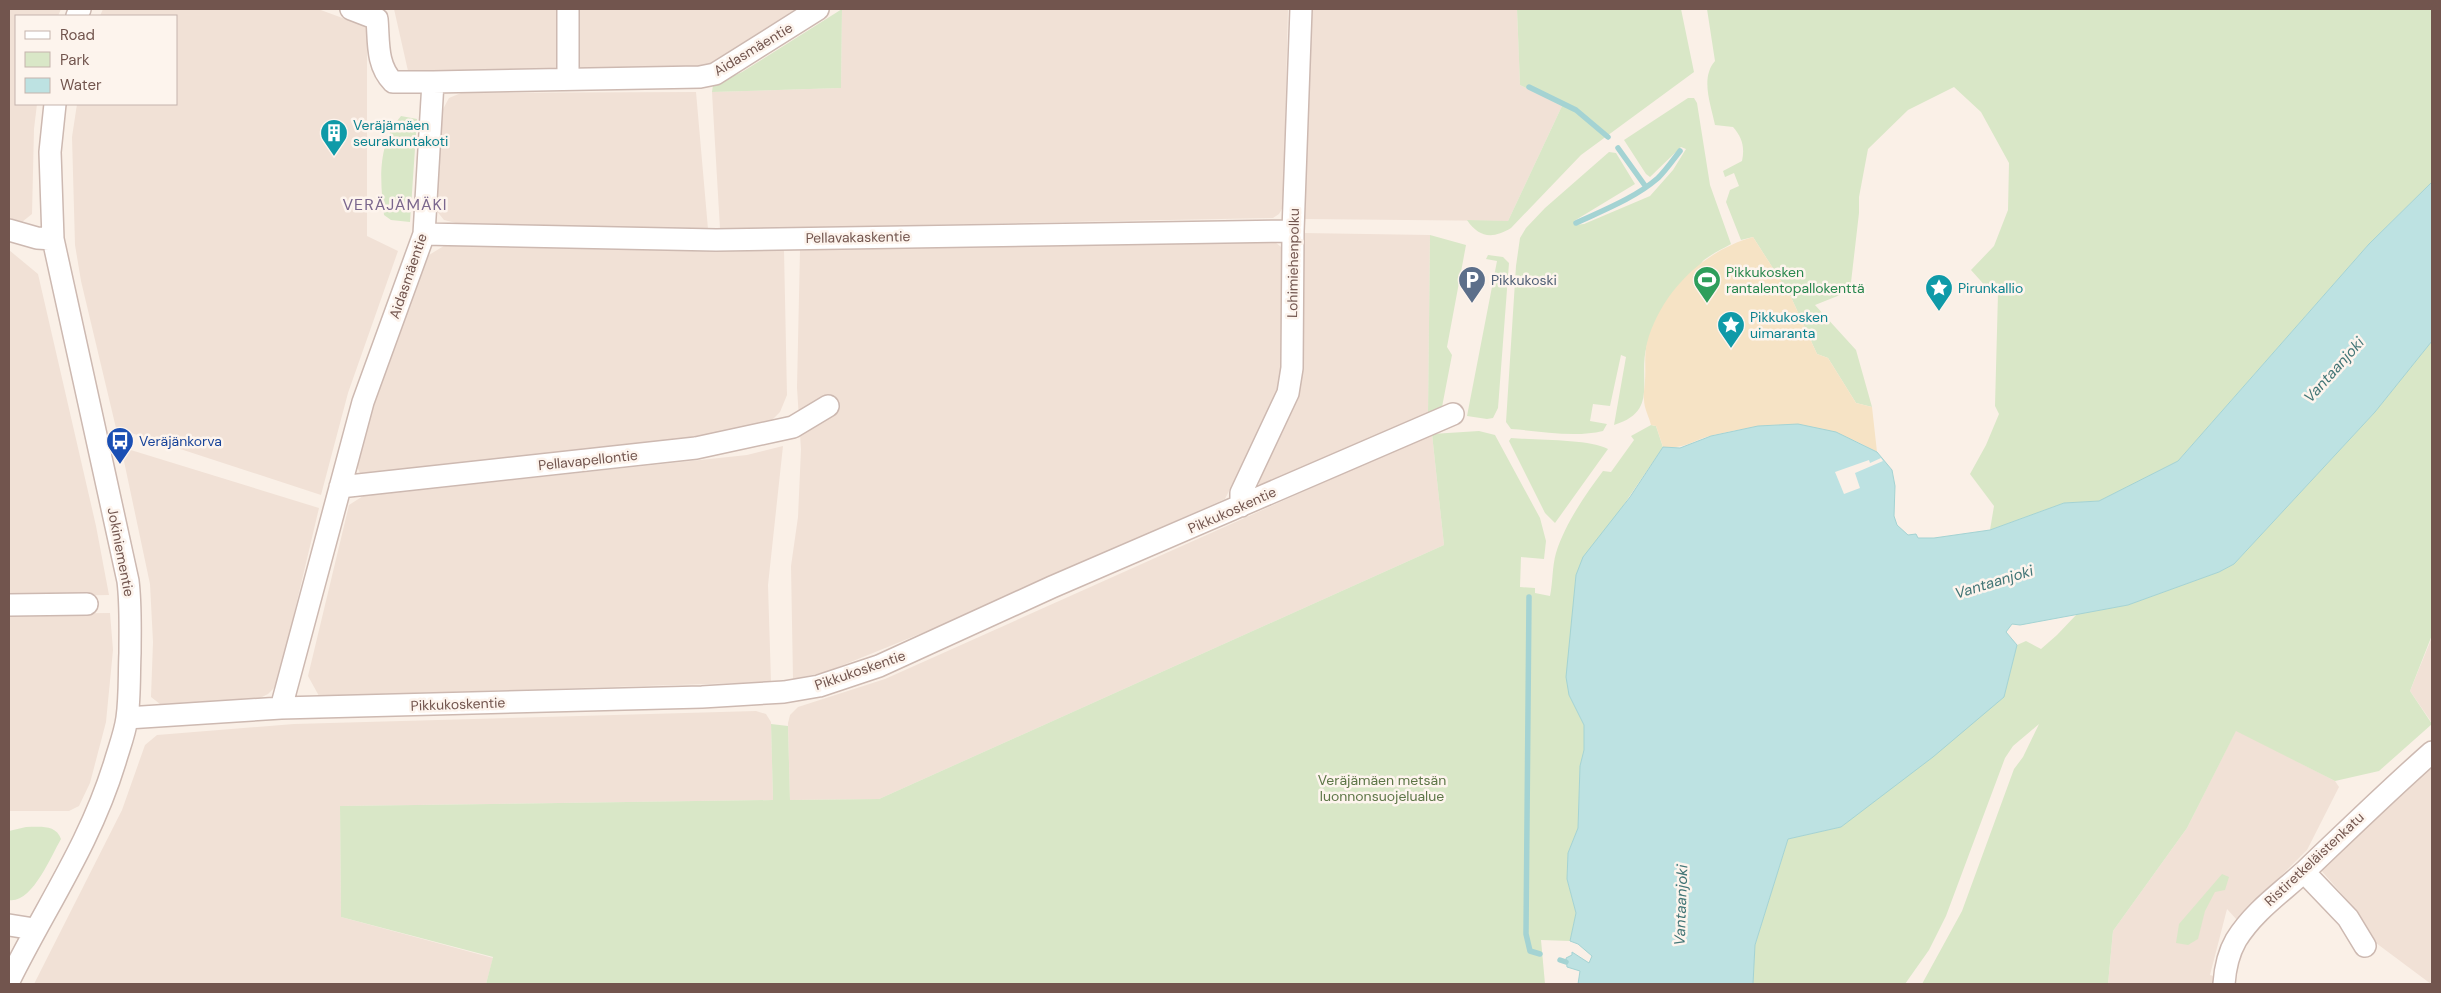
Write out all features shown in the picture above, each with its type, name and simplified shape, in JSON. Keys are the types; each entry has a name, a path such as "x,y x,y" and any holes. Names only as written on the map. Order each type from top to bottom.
{"street":[{"path":"351,9 377,19 380,63 385,74 392,82 433,82"},
{"path":"568,9 568,79"},
{"name":"Aidasmäentie","path":"281,708 363,402 424,234 433,82 700,77 715,74 818,9"},
{"name":"Lohimiehenpolku","path":"1242,506 1241,493 1281,409 1290,384 1292,368 1293,231 1301,9"},
{"name":"Jokiniementie","path":"9,981 34,929 53,901 88,834 107,787 127,718 131,602 128,581 53,239 50,152 55,105"},
{"path":"9,230 37,238 53,239"},
{"name":"Pellavakaskentie","path":"424,234 716,240 1293,231"},
{"name":"Pellavapellontie","path":"340,487 696,448 793,427 828,406"},
{"name":"Pikkukoskentie","path":"127,718 281,708 702,697 784,692 819,686 879,666 1453,414"},
{"path":"9,605 87,604"},
{"name":"Ristiretkeläistenkatu","path":"2224,984 2229,954 2237,939 2262,907 2304,872 2376,802 2432,752"},
{"path":"2304,872 2348,918 2365,946"},
{"path":"9,924 34,929"}],"shaded area":[{"path":"9,9 61,9 58,15 15,15 15,105 37,105 34,129 32,214 22,222 9,218"},
{"path":"103,9 318,9 367,27 367,236 398,251 348,393 321,495 116,428 81,281 75,245 72,137 77,105 178,105 178,15 100,15"},
{"path":"394,9 557,9 557,69 408,71"},
{"path":"575,9 800,9 716,63 700,68 581,70 575,62"},
{"path":"842,9 1288,9 1283,207 1279,214 1273,218 720,229 712,92 841,88"},
{"path":"1310,9 1517,9 1520,85 1562,106 1508,221 1305,219"},
{"path":"696,92 708,229 456,223 444,220 436,210 442,111 449,98 461,93"},
{"path":"1303,233 1430,235 1428,414 1259,485 1258,477 1296,399"},
{"path":"1275,242 1286,251 1281,388 1225,499 937,627 826,672 793,679 791,566 798,517 801,449 797,388 800,250"},
{"path":"447,244 784,250 787,395 780,412 767,425 702,438 360,473 357,467 381,378 429,255"},
{"path":"9,250 38,274 96,526 109,595 9,597"},
{"path":"1432,434 1444,545 879,799 790,800 788,723 790,715 798,707 885,679"},
{"path":"783,446 768,585 771,682 319,696 308,676 349,505 363,496 747,455"},
{"path":"121,447 319,508 281,669 274,688 268,694 258,699 160,704 151,697 153,642 150,584"},
{"path":"110,613 113,650 106,722 90,783 79,806 69,811 9,811 9,614"},
{"path":"2432,637 2432,723 2410,691"},
{"path":"756,711 766,714 771,722 773,800 340,806 341,917 493,958 486,984 34,984 122,810 145,745 157,735 294,724"},
{"path":"2236,730 2335,781 2339,787 2307,850 2237,920 2227,909 2210,975 2220,978 2219,984 2108,984 2113,931 2187,828"},
{"path":"2432,761 2431,984 2372,940 2354,908 2319,868"}],"green space":[{"path":"842,9 841,88 712,92 713,85 742,72"},
{"path":"1517,9 1681,9 1694,72 1581,155 1511,228 1498,234 1487,235 1476,230 1467,220 1508,221 1562,106 1520,85"},
{"path":"1707,9 2432,9 2432,182 2369,244 2178,461 2099,501 2064,503 1990,530 1994,506 1970,474 1986,445 1999,414 1995,406 1998,293 1988,289 1971,270 1994,246 2008,210 2009,163 1981,112 1954,87 1908,110 1868,149 1859,197 1859,213 1850,291 1815,305 1856,350 1872,407 1856,403 1828,358 1817,354 1790,295 1753,237 1741,240 1726,202 1730,190 1739,186 1734,173 1725,177 1723,171 1742,161 1743,147 1741,138 1733,127 1715,125 1707,83 1708,75 1715,61"},
{"path":"1688,98 1694,98 1697,103 1710,185 1731,244 1704,260 1684,287 1647,345 1642,402 1637,411 1628,419 1614,425 1626,357 1621,355 1610,406 1593,404 1590,421 1607,424 1603,431 1569,434 1511,429 1506,422 1516,266 1520,238 1526,228 1545,208 1609,152 1616,153 1635,184 1574,221 1574,225 1584,224 1650,196 1673,170 1686,149 1681,147 1650,177 1646,174 1624,140"},
{"path":"401,116 417,119 410,222 391,220 384,215 381,176 384,150 393,127"},
{"path":"1430,235 1466,245 1447,347 1452,355 1442,407 1428,414"},
{"path":"1488,255 1503,257 1509,263 1498,408 1493,418 1487,419 1467,416 1497,261 1486,259"},
{"path":"2432,341 2432,635 2410,691 2432,724 2379,771 2335,781 2236,731 2187,828 2113,931 2108,984 1922,984 1962,911 2014,769 2023,757 2039,724 2013,746 2005,758 1946,916 1929,950 1905,984 1753,984 1755,945 1788,839 1841,827 2004,697 2017,645 2026,641 2041,649 2077,614 2128,605 2219,572 2234,564 2375,412"},
{"name":"Veräjämäen metsän luonnonsuojelualue","path":"1651,425 1656,426 1663,447 1576,575 1569,695 1584,725 1584,750 1580,766 1578,828 1568,853 1567,879 1576,913 1570,941 1541,940 1545,984 486,984 493,957 341,917 340,806 773,800 771,724 788,726 790,800 879,799 1444,545 1432,434 1479,431 1495,435 1540,518 1546,541 1544,559 1521,557 1520,587 1535,588 1535,593 1550,596 1556,553 1576,510 1603,471 1611,472 1634,440 1631,436"},
{"path":"1511,438 1588,443 1608,449 1555,523 1545,513 1509,441"},
{"path":"26,827 46,827 59,834 61,839 33,887 25,895 9,900 9,831"},
{"path":"2222,874 2229,877 2225,890 2215,892 2205,911 2198,939 2188,945 2176,943 2179,924"}],"sand":[{"name":"Pikkukosken uimaranta","path":"1753,237 1790,295 1817,354 1828,358 1856,403 1872,407 1877,452 1836,433 1817,428 1779,425 1737,430 1707,437 1678,447 1663,447 1656,426 1651,425 1644,398 1646,348 1654,324 1662,307 1686,276 1717,252"}],"water":[{"name":"Vantaanjoki","path":"2432,182 2432,341 2375,412 2234,564 2219,572 2128,605 2020,625 2012,624 2006,632 2017,645 2004,697 1933,757 1841,827 1788,839 1755,945 1753,984 1578,984 1580,971 1567,967 1566,958 1572,955 1572,952 1589,963 1592,956 1578,944 1570,941 1576,913 1567,879 1568,853 1578,828 1580,766 1584,750 1584,725 1569,695 1566,677 1576,575 1583,557 1630,497 1663,447 1680,448 1711,436 1758,426 1798,424 1836,432 1877,452 1892,470 1895,486 1894,516 1897,525 1908,535 1916,534 1918,538 1934,538 1990,530 2064,503 2099,501 2178,461 2369,244"}],"pier":[{"path":"1881,458 1883,461 1855,473 1860,488 1844,494 1835,472 1869,460 1870,463"}],"waterway":[{"path":"1529,87 1576,110 1608,137"},
{"path":"1618,148 1646,187"},
{"path":"1576,223 1639,192 1658,178 1680,151"},
{"path":"1529,597 1526,934 1530,951 1540,954"},
{"path":"1560,960 1566,962"}],"place":[{"name":"Veräjämäen seurakuntakoti","path":"334,157"},
{"name":"Pikkukoski","path":"1472,304"},
{"name":"Pikkukosken rantalentopallokenttä","path":"1707,304"},
{"name":"Pirunkallio","path":"1939,312"},
{"name":"Pikkukosken uimaranta","path":"1731,349"},
{"name":"Veräjänkorva","path":"120,465"}],"district":[{"name":"VERÄJÄMÄKI","path":"395,204"}]}
